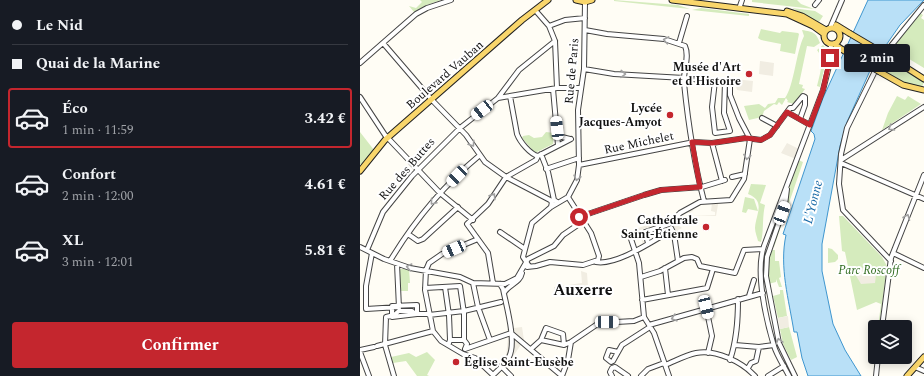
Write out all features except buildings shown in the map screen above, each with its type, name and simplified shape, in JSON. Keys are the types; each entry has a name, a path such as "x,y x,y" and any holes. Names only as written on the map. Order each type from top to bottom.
{"main road":[{"name":"Boulevard Vauban","path":"360,171 388,138 534,10 548,0"},
{"path":"576,0 585,2 592,0"},
{"path":"672,0 787,14 816,28 827,31 837,29 848,32 924,79"},
{"path":"692,0 741,3 794,13 827,31"},
{"path":"833,44 839,39 837,29"},
{"path":"827,31 825,40 903,85 924,90"},
{"path":"907,376 924,357"}],"street":[{"path":"360,63 416,14 427,8 451,0"},
{"path":"815,5 819,0"},
{"path":"827,31 836,16 842,0"},
{"name":"Rue de Paris","path":"568,197 576,183 579,165 578,110 584,69 586,31 585,2"},
{"path":"891,261 865,236 843,210 839,184 841,162 847,128 882,57 924,5"},
{"path":"534,10 549,26 555,41 555,88 558,145"},
{"path":"679,43 687,16"},
{"path":"836,16 837,29"},
{"path":"549,26 565,20 585,18"},
{"path":"586,31 664,39 679,43 686,49 684,78 692,142 704,201"},
{"path":"498,98 519,70 555,41"},
{"path":"383,43 432,100 460,128 480,155 493,169 552,201 551,207"},
{"path":"789,376 774,345 763,293 760,269 763,249 825,83 833,44"},
{"path":"584,69 614,74 684,78 730,83 730,95 739,118 750,139 743,182 731,200 704,201 688,208 669,224 645,232 648,243"},
{"path":"714,81 712,120 714,133 730,131 724,113 724,94 726,82"},
{"path":"498,98 555,88 581,88"},
{"path":"510,96 519,140 534,155 539,155"},
{"path":"762,118 777,126 790,108 793,108 803,96 805,97 805,105 800,119"},
{"path":"360,97 388,138 440,193 473,220"},
{"name":"Rue des Buttes","path":"367,250 383,212 418,168 460,128 498,98"},
{"path":"841,162 924,107"},
{"path":"787,112 810,125"},
{"name":"Rue Michelet","path":"579,165 692,142 712,143 746,138 761,140 770,135 777,126"},
{"path":"558,133 562,137 578,139"},
{"path":"493,283 488,253 467,224 473,220 488,204 506,177 536,160 539,155 572,139"},
{"path":"579,217 661,190 700,187 724,180 712,143"},
{"path":"390,261 408,234 440,193 480,155"},
{"path":"539,155 546,169 554,200 559,203"},
{"path":"546,169 579,158"},
{"path":"841,162 924,199"},
{"path":"732,177 745,174"},
{"path":"883,320 893,253 924,175"},
{"path":"787,186 785,205 767,256 766,276 779,343 795,376"},
{"path":"529,265 523,257 532,223 551,207 568,197 592,237 599,256 596,262"},
{"path":"408,234 418,240 423,239 458,207"},
{"path":"360,247 397,264 461,277 473,283 500,284 507,283 517,278 529,265 529,259 554,246 563,235 582,222"},
{"path":"669,224 674,234 678,261"},
{"path":"504,293 508,287 519,280 524,270 529,265 541,265 550,262 583,265 596,262 603,263 644,248 648,243 672,230"},
{"path":"500,232 525,249"},
{"path":"630,236 641,277 644,317 669,376"},
{"path":"478,239 433,260 426,270 425,288 433,332 441,341 449,343 463,354 475,358 493,375 508,359 511,350 511,333 504,293 500,284"},
{"path":"641,277 692,256 697,259 699,265 713,269 736,272 745,249 763,249"},
{"path":"372,253 366,286 366,308 399,308 412,310 416,314"},
{"path":"893,253 924,268"},
{"path":"397,264 399,308"},
{"path":"665,268 668,295"},
{"path":"642,300 707,288 713,269"},
{"path":"749,296 754,280"},
{"path":"473,283 478,307 490,340"},
{"path":"425,288 460,286 464,311 464,340 466,344 463,354"},
{"path":"445,287 449,313 449,343"},
{"path":"612,376 610,372 613,367 612,362 622,345 649,326 706,307 763,293"},
{"path":"730,360 735,345 738,324 738,298"},
{"path":"391,308 393,315 392,317 416,314 429,315 464,311 501,302"},
{"path":"394,376 385,343 386,317 393,315 399,308 417,305 416,314"},
{"path":"706,307 712,336 708,353"},
{"path":"541,340 564,344 570,342 598,323 634,321 644,317"},
{"path":"531,349 541,340 546,328 564,335 564,344"},
{"path":"369,376 360,351 385,343 433,332"},
{"path":"511,333 562,376 568,360 570,342"},
{"path":"465,349 511,333"},
{"path":"454,348 458,340"},
{"path":"449,343 464,340"},
{"path":"735,345 759,347 774,345"},
{"path":"748,368 750,363 756,361 759,347"},
{"path":"612,362 606,358 608,350 618,352"},
{"path":"641,376 648,369 698,352 708,353 730,360 748,368 755,376"},
{"path":"876,376 877,364"},
{"path":"501,366 511,376"},
{"path":"768,376 784,366"},
{"path":"613,367 628,376"},
{"path":"915,367 924,371"}],"green space":[{"path":"420,0 441,0 414,12 409,6 416,8 422,2"},
{"path":"752,0 797,0 801,4 814,9 752,2"},
{"path":"614,1 678,5 690,9"},
{"path":"701,8 749,14 749,16 692,10"},
{"path":"792,8 815,11 823,16 819,22"},
{"path":"920,13 923,15 921,18 924,20 924,68 891,48"},
{"path":"761,29 780,33 782,31 798,33 795,54 780,51 781,44 758,38"},
{"path":"802,30 814,33 820,43 814,47 807,46 799,84 803,85 802,88 805,89 794,104 787,102 788,101 786,98 782,105 779,102 777,105 774,104 764,111 762,117 749,120 744,106 759,104 765,108 768,104 775,103 778,98 785,98 788,93 804,36"},
{"path":"823,45 826,48 827,56 820,87 817,86 821,58 817,50"},
{"path":"884,56 924,82 922,87 907,84 878,67 884,62"},
{"path":"897,96 905,100 908,96 921,104 882,130 888,113"},
{"path":"360,132 374,150 362,165 360,164"},
{"path":"546,132 554,133 553,144 535,153 522,138 523,136 529,135 534,138 542,137"},
{"path":"798,160 803,162 774,247 771,247 788,188"},
{"path":"751,184 766,185 760,203 765,205 761,242 758,241 755,230 759,208 757,200 748,194"},
{"path":"745,197 754,199 758,211 748,209 746,213 742,212"},
{"name":"Parc Roscoff","path":"839,216 843,216 882,257 887,266 880,320 881,304 876,302 857,310 845,252 842,251"},
{"path":"828,248 832,249 838,255 838,259 835,262 828,263"},
{"path":"770,250 775,250 775,261 779,261 781,277 779,278 782,287 779,287 776,279 776,282 768,284 767,266"},
{"path":"409,269 410,283 408,283 408,291 400,291 399,270"},
{"path":"780,290 783,290 787,316 778,318 773,296 780,294"},
{"path":"789,327 797,357 791,360 783,344 780,329"},
{"path":"427,352 435,360 427,375 429,376 417,376 406,361 393,363 391,357 409,353 416,357"}],"shaded area":[{"path":"760,61 774,63 773,76 759,74"},
{"path":"734,79 753,81 752,92 737,90"},
{"path":"787,143 799,149 796,159 781,153"},
{"path":"703,199 719,199 716,216 692,215 685,212 681,215 680,220 682,223 679,226 682,228 678,230 676,239 674,234 644,248 638,228 667,219 695,201","holes":["703,202 712,203 711,211 715,212 715,215 693,215 690,212 693,211 694,206","663,223 668,235 653,243 649,239 643,241 640,230"]},
{"path":"866,267 870,275 876,275 875,283 861,284 855,274 852,275 852,272"},
{"path":"581,271 587,273 588,287 590,287 591,298 571,289 554,291 554,287 582,283"},
{"path":"788,316 789,327 780,329 778,318"},
{"path":"522,327 524,340 510,361 506,357 508,338 507,329"}],"water":[{"name":"L'Yonne","path":"868,0 924,0 900,25 873,64 847,122 840,146 822,244 822,271 833,324 845,350 861,376 808,376 802,358 797,332 794,332 787,296 784,271 784,247 786,235 783,234 815,139 814,134 811,131 823,98"}],"place":[{"name":"Musée d'Art et d'Histoire","path":"749,74"},
{"name":"Lycée Jacques-Amyot","path":"670,115"},
{"name":"Cathédrale Saint-Étienne","path":"706,227"},
{"name":"Église Saint-Eusèbe","path":"456,362"}],"district":[{"name":"Auxerre","path":"583,290"}],"route":[{"path":"579,217 661,190 700,187 697,177 692,142 712,143 746,138 761,140 770,135 787,112 810,125 823,90 830,58"}]}
